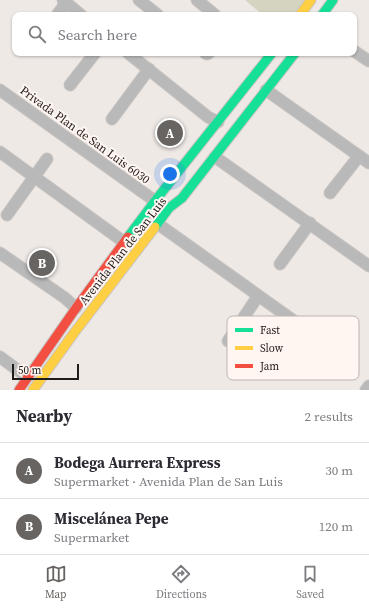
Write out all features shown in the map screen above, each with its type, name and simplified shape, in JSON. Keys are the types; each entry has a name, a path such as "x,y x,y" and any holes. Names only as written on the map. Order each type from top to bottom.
{"street":[{"path":"139,0 154,12"},
{"path":"197,0 211,12"},
{"path":"302,12 311,0"},
{"path":"324,12 333,0"},
{"path":"58,12 64,1 77,12"},
{"path":"357,52 369,61"},
{"path":"70,85 92,56"},
{"path":"132,56 208,116 218,122"},
{"name":"Avenida Plan de San Luis","path":"19,390 124,242 218,122 266,56"},
{"name":"Avenida Plan de San Luis","path":"33,390 74,333 169,208 182,198 293,56"},
{"path":"112,119 149,69"},
{"name":"Privada Plan de San Luis 6030","path":"0,90 155,201"},
{"path":"266,90 369,163"},
{"path":"0,152 124,242"},
{"path":"330,193 358,156"},
{"path":"215,157 369,266"},
{"path":"7,215 47,159"},
{"path":"145,215 286,316"},
{"path":"280,264 310,223"},
{"path":"0,253 65,298 76,308"},
{"path":"245,316 258,296"},
{"path":"0,357 27,377"},
{"path":"366,390 369,386"}],"green space":[{"path":"245,0 307,0 297,12 259,12"}],"traffic: fast":[{"path":"324,12 333,0"},
{"path":"128,237 270,56"},
{"path":"155,227 169,208 182,198 293,56"}],"traffic: slow":[{"path":"302,12 311,0"},
{"path":"33,390 74,333 155,227"}],"traffic: jam":[{"path":"19,390 128,237"}],"place":[{"name":"Bodega Aurrera Express","path":"170,133"},
{"name":"Miscelánea Pepe","path":"42,263"}]}
